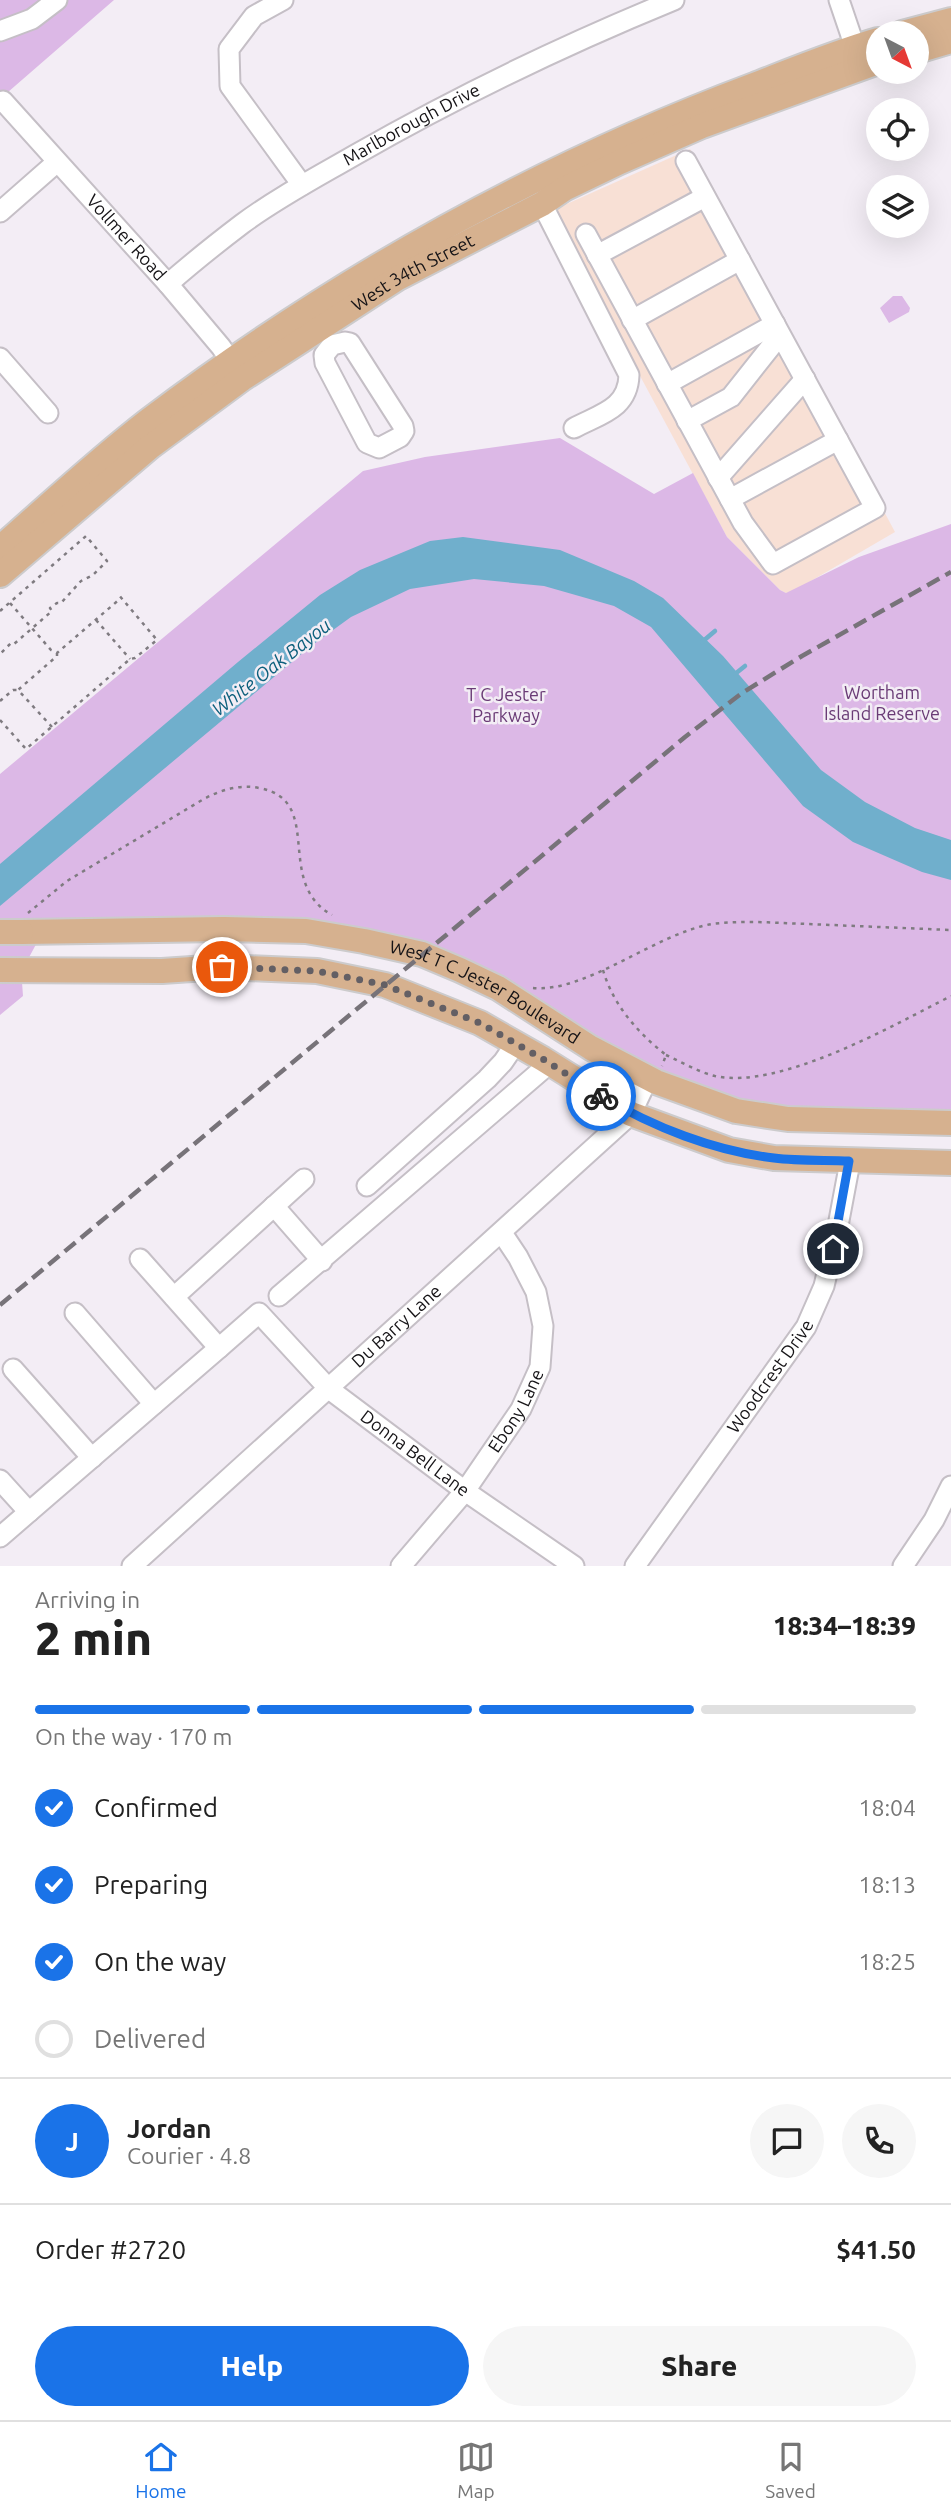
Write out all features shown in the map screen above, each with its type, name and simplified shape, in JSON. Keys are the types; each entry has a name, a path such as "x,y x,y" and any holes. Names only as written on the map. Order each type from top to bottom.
{"main road":[{"path":"929,36 950,39"},
{"path":"929,47 950,39"},
{"name":"West 34th Street","path":"0,548 146,422 236,369 393,269 558,180 699,117 866,55"},
{"name":"West 34th Street","path":"0,575 150,447 236,369 327,336 393,269 542,204 558,180"},
{"name":"West T C Jester Boulevard","path":"16,926 306,931 364,941 422,954 498,988 592,1048 736,1111 788,1119 951,1124"},
{"path":"222,967 224,929"},
{"name":"West T C Jester Boulevard","path":"0,970 162,971 222,967 317,971 385,985 480,1023 631,1114 729,1150 774,1158 951,1163"},
{"path":"480,1023 498,988"}],"street":[{"path":"0,31 32,19 57,0"},
{"path":"283,0 254,16 229,49 230,86 302,185"},
{"name":"Marlborough Drive","path":"167,284 244,223 302,185 401,128 501,76 674,0"},
{"path":"839,0 866,49"},
{"name":"Vollmer Road","path":"3,101 167,284 236,369"},
{"path":"586,234 743,523 773,564 875,508 686,161"},
{"path":"0,212 57,162"},
{"path":"597,255 705,197"},
{"path":"542,204 629,375 629,391 619,404 574,428"},
{"path":"632,320 740,260"},
{"path":"667,384 778,329"},
{"path":"687,421 732,397 778,329"},
{"path":"327,336 350,343 403,426 404,431 400,436 380,448 367,443 325,363 327,336"},
{"path":"0,358 48,413"},
{"path":"718,478 805,379"},
{"path":"730,499 838,440"},
{"path":"368,1186 487,1079 516,1043"},
{"path":"279,1296 550,1063"},
{"name":"Du Barry Lane","path":"132,1566 631,1114 654,1077"},
{"name":"Woodcrest Drive","path":"635,1566 806,1327 824,1286 849,1161"},
{"path":"174,1297 304,1179"},
{"path":"274,1206 322,1261"},
{"name":"Ebony Lane","path":"401,1566 465,1490 521,1409 540,1367 543,1326 536,1292 502,1233"},
{"path":"0,1538 219,1348 140,1259"},
{"path":"75,1313 154,1404"},
{"name":"Donna Bell Lane","path":"219,1348 259,1313 329,1390 574,1566"},
{"path":"13,1368 92,1458"},
{"path":"0,1480 29,1512"},
{"path":"903,1566 934,1520 951,1486"}],"path":[{"path":"0,611 86,536 107,561 90,578 81,581 61,603 50,608 52,611 33,629 14,644 10,643 0,654"},
{"path":"0,701 13,690 18,690 57,656 57,653 120,596 157,640 130,659 26,749 0,720"},
{"path":"9,603 51,650 57,653"},
{"path":"96,620 130,659"},
{"path":"18,690 52,727"},
{"path":"16,926 67,881 202,800 217,792 250,786 277,794 288,803 295,818 301,873 307,889 316,903 336,917"},
{"path":"524,987 557,986 698,927 712,924 747,922 951,930"},
{"path":"603,969 608,989 644,1037 666,1055 716,1076 758,1076 789,1071 866,1038 951,996"},
{"path":"654,1077 666,1055"}],"shaded area":[{"path":"690,149 895,532 792,592 780,590 727,537 551,211"}],"green space":[{"path":"0,0 114,0 0,99"},
{"path":"893,296 902,296 910,308 909,312 889,323 880,308"},
{"name":"T C Jester Parkway","path":"560,438 654,494 693,473 727,537 786,593 859,557 951,524 951,1116 771,1109 676,1082 433,951 49,920 18,978 22,982 23,996 0,1015 0,774 363,471 425,457"}],"water":[{"name":"White Oak Bayou","path":"463,537 560,550 634,581 663,598 723,656 821,770 865,802 915,828 951,840 951,880 922,872 853,842 803,806 651,627 614,606 544,586 474,579 410,589 351,617 311,646 0,906 0,864 320,595 360,570 430,541"}],"waterway":[{"path":"702,642 715,631"},
{"path":"735,674 745,666"}],"railway":[{"path":"0,1305 685,737 742,693 951,572"}],"way so far":[{"path":"222,967 317,971 385,985 480,1023 601,1096"}],"route":[{"path":"601,1096 631,1114 729,1150 774,1158 849,1161 833,1249"}],"park label":[{"name":"Wortham Island Reserve","path":"882,703"}]}
